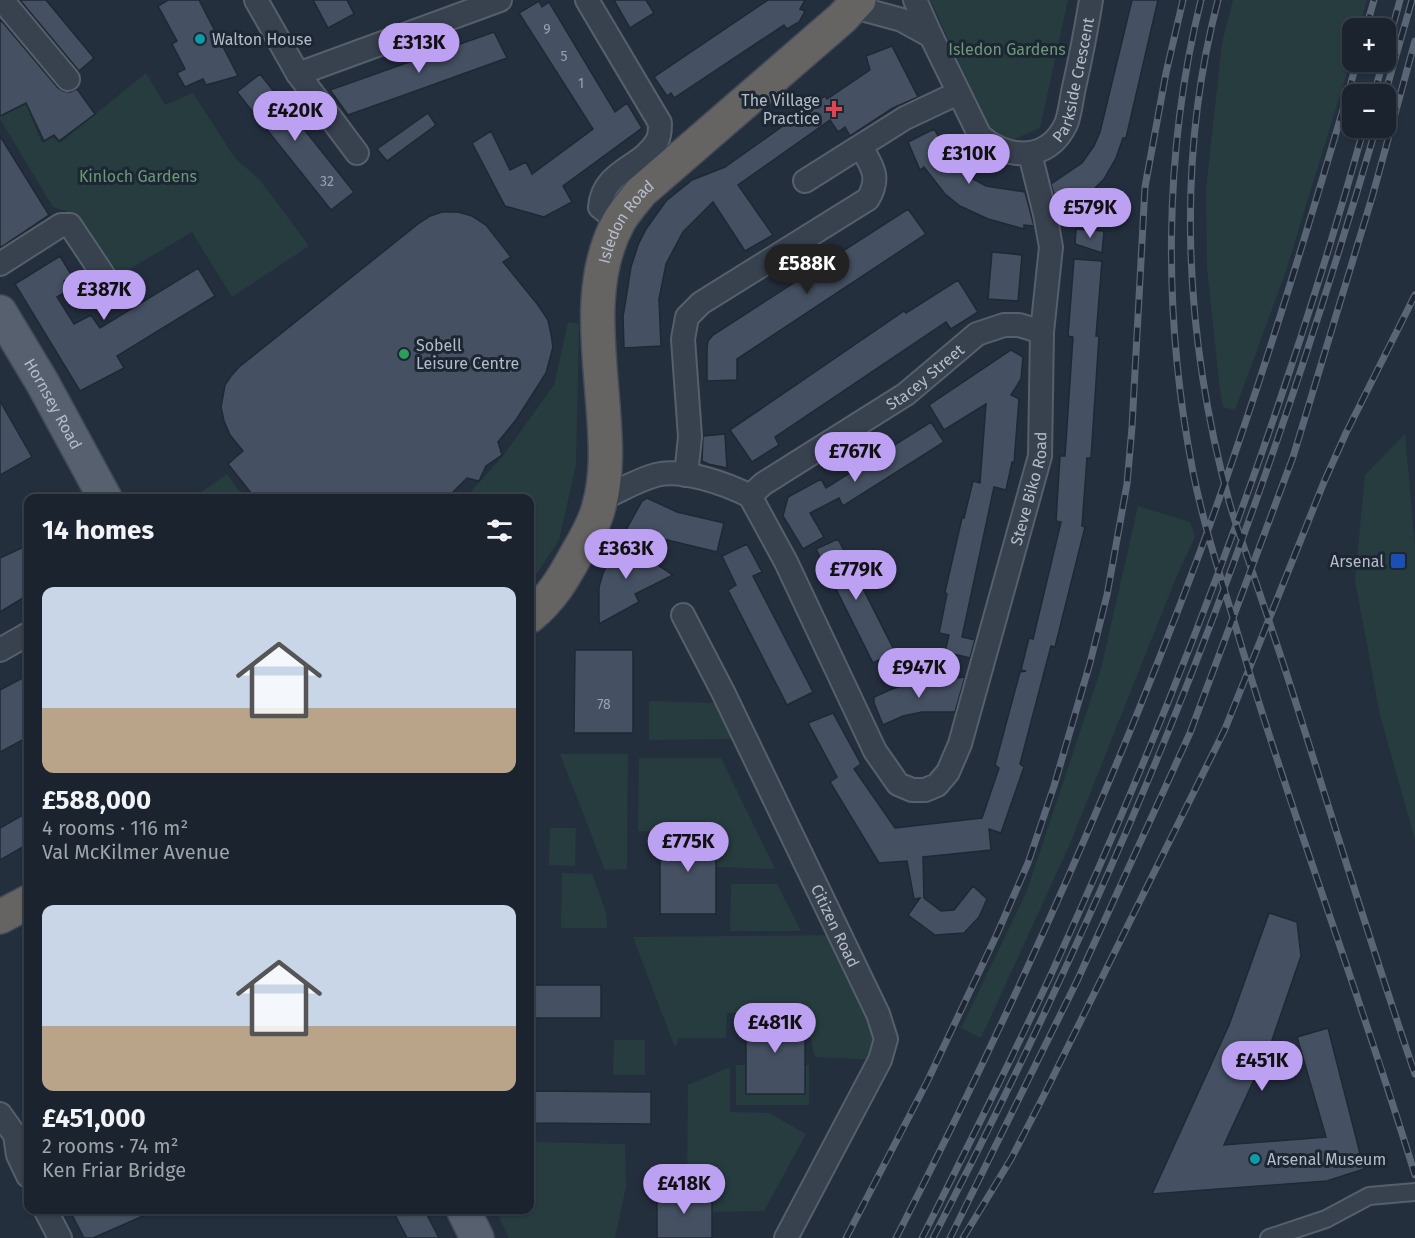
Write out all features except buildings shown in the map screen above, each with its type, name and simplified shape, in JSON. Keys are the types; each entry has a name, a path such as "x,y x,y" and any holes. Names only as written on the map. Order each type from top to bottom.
{"highway":[{"name":"Isledon Road","path":"534,612 546,602 564,578 586,537 601,499 606,450 598,330 598,289 606,257 619,222 641,192 856,3"},
{"path":"0,917 24,904"}],"main road":[{"name":"Hornsey Road","path":"0,312 42,382 103,494"},
{"path":"465,1214 477,1238"}],"street":[{"path":"3,0 68,79"},
{"path":"256,0 298,74 357,153"},
{"path":"298,74 500,0"},
{"path":"587,0 660,123 659,140 611,181 601,195 600,207 619,222"},
{"name":"Parkside Crescent","path":"915,0 930,36 980,136 993,147 1030,154 1046,147 1057,138 1066,123 1085,41 1091,0"},
{"path":"856,3 902,20 930,36"},
{"path":"805,181 905,118 958,93"},
{"path":"686,475 690,437 683,339 687,317 701,303 868,199 874,190 875,180 873,169 861,147"},
{"name":"Steve Biko Road","path":"750,496 786,562 875,751 898,784 912,790 925,790 938,785 948,772 960,744 1040,456 1042,332 1051,247 1030,154"},
{"path":"0,264 61,225 70,225 110,285"},
{"name":"Stacey Street","path":"750,496 763,484 906,394 976,334 1004,325 1019,325 1042,332"},
{"path":"601,499 626,489 639,480 659,474 686,475 735,488 750,496"},
{"name":"Citizen Road","path":"683,615 723,692 850,955 878,1014 886,1039 880,1060 786,1238"},
{"path":"0,650 24,636"},
{"path":"0,1114 15,1136 10,1149 24,1170"},
{"path":"1269,1238 1326,1219 1369,1196 1415,1192"},
{"path":"48,1214 60,1238"}],"green space":[{"name":"Isledon Gardens","path":"930,0 1068,0 1040,128 1007,142 991,130"},
{"path":"1233,0 1367,0 1362,18 1342,18 1342,72 1347,72 1285,274 1235,410 1223,407 1207,269 1206,188 1222,43"},
{"name":"Kinloch Gardens","path":"146,73 165,105 193,93 235,158 260,180 309,246 232,297 192,232 121,274 66,211 53,207 0,119 26,104 42,143 53,137 60,143"},
{"path":"568,322 579,324 576,465 559,540 534,578 534,494 469,494 503,456 554,385"},
{"path":"1405,434 1415,546 1415,840 1380,715 1355,580 1365,475"},
{"path":"227,474 241,494 199,494"},
{"path":"1138,506 1190,522 1195,537 1178,573 1069,846 981,1038 961,1028 1026,893 1101,669"},
{"path":"649,701 718,703 736,739 649,740"},
{"path":"560,754 628,754 627,869 605,870"},
{"path":"639,758 721,758 775,869 716,867 716,833 638,831"},
{"path":"550,828 576,828 575,866 549,865"},
{"path":"562,873 592,874 606,912 607,928 561,928"},
{"path":"731,884 777,884 801,931 730,931"},
{"path":"840,935 878,1014 880,1060 815,1057 804,1013 727,1013 726,1038 678,1038 677,1045 674,1045 633,937"},
{"path":"614,1040 645,1040 645,1075 613,1075"},
{"path":"736,1065 809,1065 809,1105 736,1105"},
{"path":"730,1067 730,1112 769,1113 806,1134 764,1211 712,1212 687,1192 688,1085"},
{"path":"534,1142 625,1144 626,1187 615,1238 509,1238 497,1214 534,1214"}],"railway":[{"path":"846,1238 927,1082 1028,863 1054,786 1090,663 1107,595 1127,484 1145,187 1166,73 1183,0"},
{"path":"1201,0 1180,116 1171,235 1176,354 1193,472 1209,539 1262,714 1415,1175"},
{"path":"1218,0 1204,62 1195,125 1191,188 1191,251 1195,315 1214,440 1231,509 1289,681 1415,1074"},
{"path":"1369,18 1374,0"},
{"path":"1395,18 1400,0"},
{"path":"1388,84 1412,0"},
{"path":"950,1238 1077,981 1190,733 1293,457 1373,194 1415,41"},
{"path":"896,1238 979,1070 1058,900 1167,640 1222,491 1263,369 1354,72"},
{"path":"1377,84 1380,72"},
{"path":"922,1238 1054,968 1144,762 1225,554 1263,448 1333,235 1361,138"},
{"path":"933,1238 1058,984 1171,725 1228,578 1281,429 1373,138"},
{"path":"963,1238 1011,1159 1042,1099 1225,729 1324,482 1415,295"}],"place":[{"name":"Walton House","path":"200,39"},
{"name":"The Village Practice","path":"834,109"},
{"name":"Sobell Leisure Centre","path":"404,354"},
{"name":"Arsenal","path":"1398,561"},
{"name":"Arsenal Museum","path":"1255,1159"}]}
